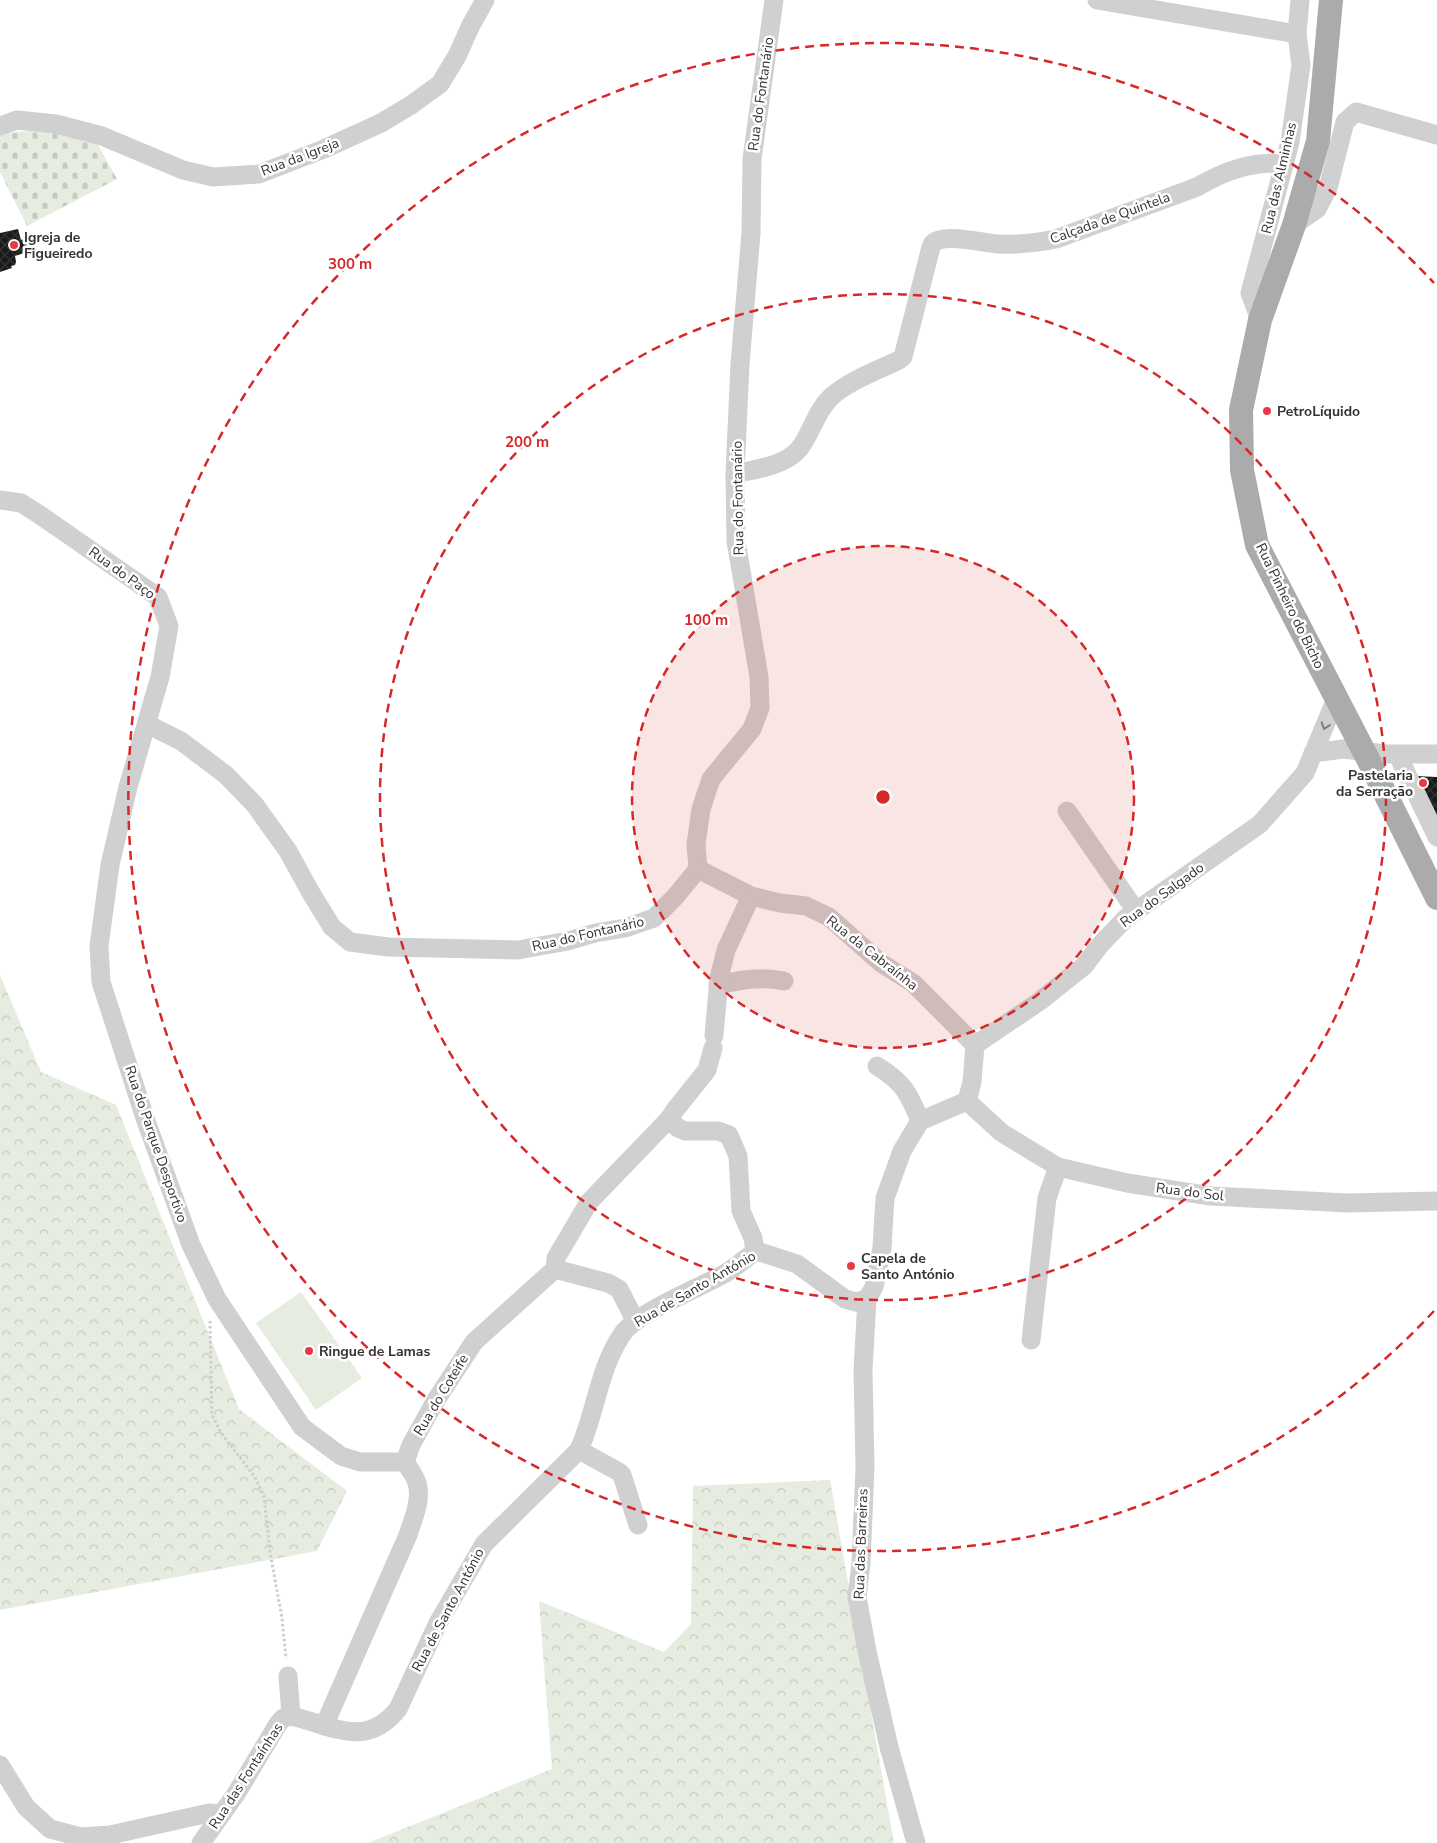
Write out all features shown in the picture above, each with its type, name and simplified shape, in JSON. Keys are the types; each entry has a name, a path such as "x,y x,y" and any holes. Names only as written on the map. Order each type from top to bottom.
{"main road":[{"name":"Rua Pinheiro do Bicho","path":"1331,0 1318,141 1294,225 1260,320 1241,410 1242,470 1257,545 1437,898"}],"street":[{"name":"Rua da Igreja","path":"0,126 17,120 56,124 102,136 183,170 213,177 259,174 324,149 381,123 411,105 440,84 457,56 485,0"},
{"name":"Rua do Fontanário","path":"147,724 181,741 226,775 255,805 288,851 332,927 350,942 388,947 518,950 625,928 654,918 675,897 698,869 696,844 701,808 711,780 752,729 760,708 759,677 736,542 735,474 740,364 751,233 752,159 774,0"},
{"path":"1097,0 1297,34"},
{"name":"Rua das Alminhas","path":"1260,320 1250,293 1290,142 1301,65 1297,34 1300,0"},
{"path":"1294,225 1317,209 1328,188 1346,122 1356,112 1437,134"},
{"name":"Calçada de Quintela","path":"735,474 782,461 792,455 799,448 818,412 833,396 851,384 903,357 931,246 937,241 949,238 1024,244 1056,240 1197,187 1213,177 1230,171 1262,163 1284,164"},
{"name":"Rua do Paço","path":"0,500 20,504 34,512 158,597 169,626 160,677 147,724"},
{"name":"Rua do Salgado","path":"975,1045 1040,1001 1084,966 1100,945 1126,918 1260,824 1305,773 1336,699"},
{"name":"Rua do Parque Desportivo","path":"147,724 128,787 110,865 99,946 101,982 146,1121 191,1245 217,1299 302,1428 341,1456 360,1462 405,1462"},
{"path":"1313,753 1343,748 1366,756 1401,762 1437,764"},
{"path":"1366,756 1437,754"},
{"path":"1401,762 1437,837"},
{"path":"1067,811 1136,911"},
{"name":"Rua da Cabraínha","path":"698,869 751,896 780,903 806,906 828,917 881,963 914,983 975,1045"},
{"path":"751,896 726,950 718,985 713,1042 707,1070 674,1110 670,1119 678,1128 685,1130 718,1131 729,1135 738,1156 741,1211 753,1238 755,1252"},
{"path":"718,985 758,979 784,981"},
{"path":"867,1298 874,1287 882,1248 885,1198 902,1151 920,1120 967,1101 972,1082 975,1045"},
{"path":"877,1066 904,1087 912,1100 920,1120"},
{"name":"Rua do Sol","path":"967,1101 1002,1133 1058,1166 1127,1183 1211,1196 1348,1203 1437,1201"},
{"name":"Rua do Coteife","path":"405,1462 411,1445 436,1400 474,1342 555,1269 556,1258 589,1202 670,1119"},
{"path":"1031,1340 1047,1198 1058,1166"},
{"name":"Rua de Santo António","path":"324,1726 342,1731 357,1732 382,1726 398,1709 438,1623 484,1544 580,1450 603,1374 624,1332 635,1320 727,1273 755,1252 768,1253 798,1264 845,1298 856,1302 867,1298"},
{"path":"555,1269 608,1283 619,1289 635,1320"},
{"name":"Rua das Barreiras","path":"867,1298 863,1370 865,1467 861,1563 857,1597 889,1747 916,1843"},
{"path":"580,1450 622,1475 638,1525"},
{"path":"324,1726 408,1535 417,1507 417,1484 405,1462"},
{"path":"288,1676 291,1716"},
{"name":"Rua das Fontaínhas","path":"201,1843 236,1794 264,1744 284,1718 291,1716 324,1726"},
{"path":"0,1765 26,1807 50,1829 81,1837 110,1835 209,1813 222,1814"}],"path":[{"path":"210,1315 212,1416 222,1434 255,1477 264,1496 270,1552 282,1618 288,1676"}],"green space":[{"path":"42,129 98,145 117,179 27,226 0,172 0,136 8,133"},
{"path":"0,975 41,1072 116,1105 239,1409 347,1491 317,1551 0,1610"},
{"name":"Ringue de Lamas","path":"301,1292 362,1378 316,1410 256,1323"},
{"path":"830,1480 894,1843 368,1843 552,1769 539,1601 664,1652 691,1624 693,1486"}],"building":[{"name":"Igreja de Figueiredo","path":"18,229 21,240 26,238 30,251 15,256 15,265 0,272 0,233"},
{"path":"1416,776 1437,777 1437,818"}],"place":[{"name":"Igreja de Figueiredo","path":"14,245"},
{"name":"PetroLíquido","path":"1267,411"},
{"name":"Pastelaria da Serração","path":"1423,783"},
{"name":"Capela de Santo António","path":"851,1266"},
{"name":"Ringue de Lamas","path":"309,1351"}]}
